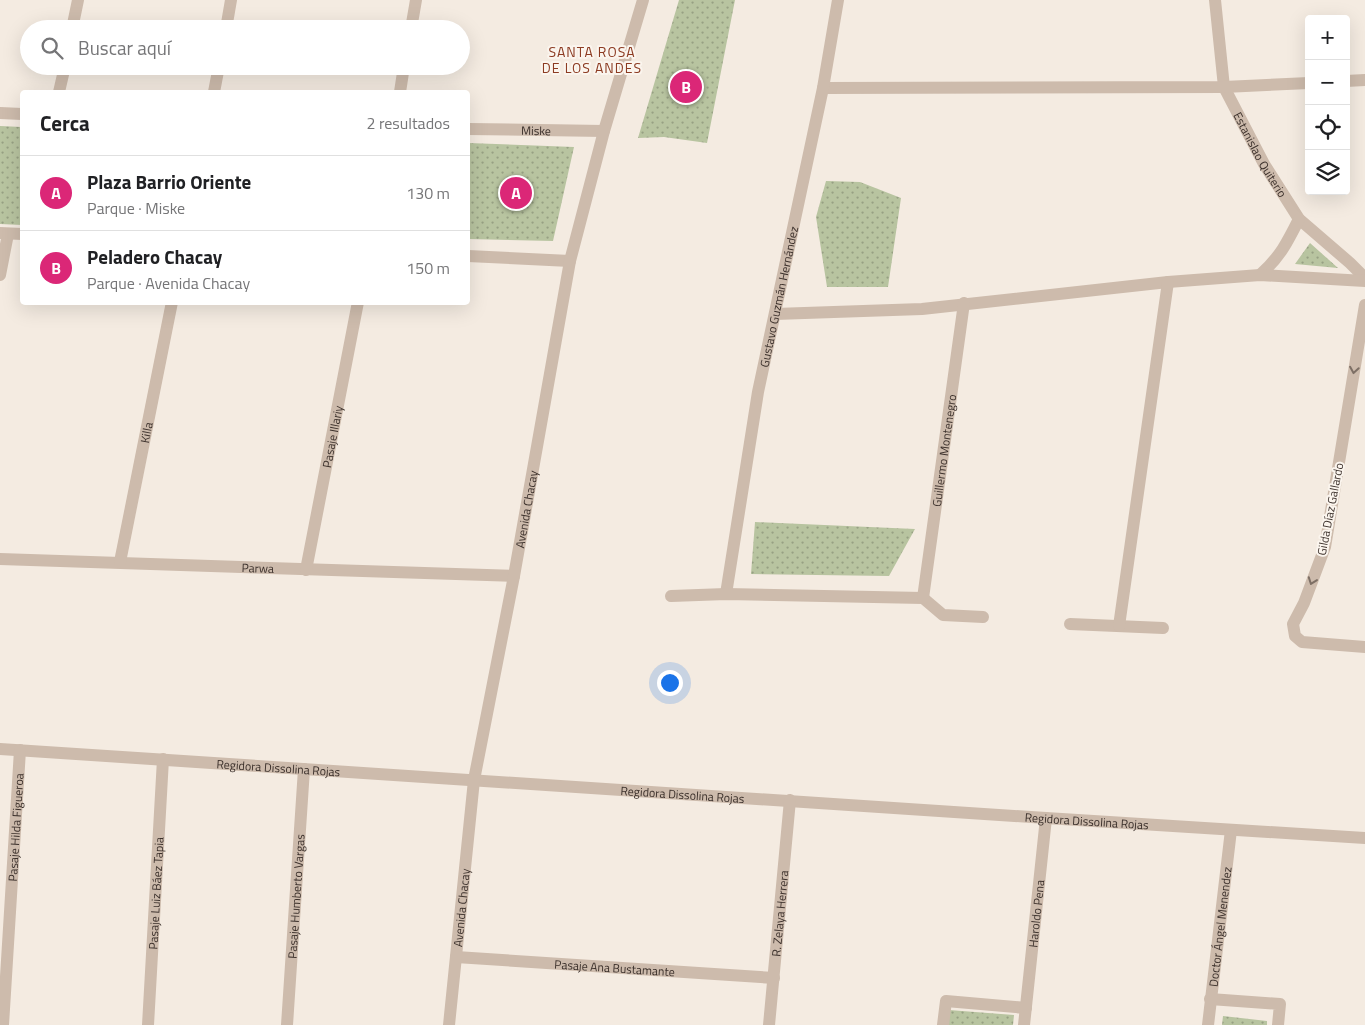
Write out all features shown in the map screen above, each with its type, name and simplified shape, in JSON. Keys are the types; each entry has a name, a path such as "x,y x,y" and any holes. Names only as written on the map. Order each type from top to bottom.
{"street":[{"path":"74,20 78,0"},
{"path":"228,20 231,0"},
{"path":"413,20 416,0"},
{"name":"Avenida Chacay","path":"449,1025 474,780 514,576 570,261 604,131 643,0"},
{"name":"Gustavo Guzmán Hernández","path":"726,594 758,392 822,88 838,0"},
{"name":"Estanislao Quiterio","path":"1215,0 1224,87 1264,164 1299,219 1365,278"},
{"path":"59,90 63,75"},
{"path":"214,90 217,75"},
{"path":"400,90 403,75"},
{"path":"1350,81 1365,80"},
{"path":"822,88 1224,87 1305,83"},
{"path":"0,113 20,114"},
{"name":"Miske","path":"470,129 604,131"},
{"path":"1260,275 1274,263 1299,219"},
{"path":"0,276 4,234 20,234"},
{"path":"470,256 570,261"},
{"path":"775,314 922,309 1168,282 1260,275 1365,282"},
{"path":"1119,626 1168,282"},
{"name":"Guillermo Montenegro","path":"923,598 964,303"},
{"name":"Killa","path":"120,562 171,305"},
{"name":"Pasaje Illariy","path":"306,570 357,305"},
{"name":"Gilda Díaz Gallardo","path":"1365,305 1325,547 1304,603 1293,624 1295,636 1302,642 1365,646"},
{"name":"Parwa","path":"0,559 514,576"},
{"path":"671,596 726,594 923,598 943,615 983,617"},
{"path":"1070,624 1163,628"},
{"name":"Regidora Dissolina Rojas","path":"0,748 1365,838"},
{"name":"Pasaje Hilda Figueroa","path":"3,1025 20,750"},
{"name":"Pasaje Luiz Báez Tapia","path":"148,1025 163,759"},
{"name":"Pasaje Humberto Vargas","path":"287,1025 304,769"},
{"name":"R. Zelaya Herrera","path":"769,1025 790,800"},
{"name":"Haroldo Pena","path":"1024,1025 1046,818"},
{"name":"Doctor Ángel Menendez","path":"1208,1025 1231,830"},
{"name":"Pasaje Ana Bustamante","path":"456,957 774,978"},
{"path":"1210,999 1280,1004 1278,1025"},
{"path":"943,1025 946,1001 1026,1008"}],"green space":[{"path":"679,0 735,0 707,143 664,137 638,138"},
{"path":"0,126 20,127 20,225 0,224"},
{"path":"470,143 574,147 553,241 470,239"},
{"path":"826,181 860,182 901,198 888,287 827,287 816,217"},
{"path":"1310,243 1338,268 1295,264"},
{"path":"755,522 915,529 889,576 751,574"},
{"path":"949,1010 1014,1015 1013,1025 948,1025"},
{"path":"1223,1016 1267,1021 1267,1025 1222,1025"}],"place":[{"name":"Peladero Chacay","path":"686,87"},
{"name":"Plaza Barrio Oriente","path":"516,193"}],"district":[{"name":"SANTA ROSA DE LOS ANDES","path":"592,59"}]}
